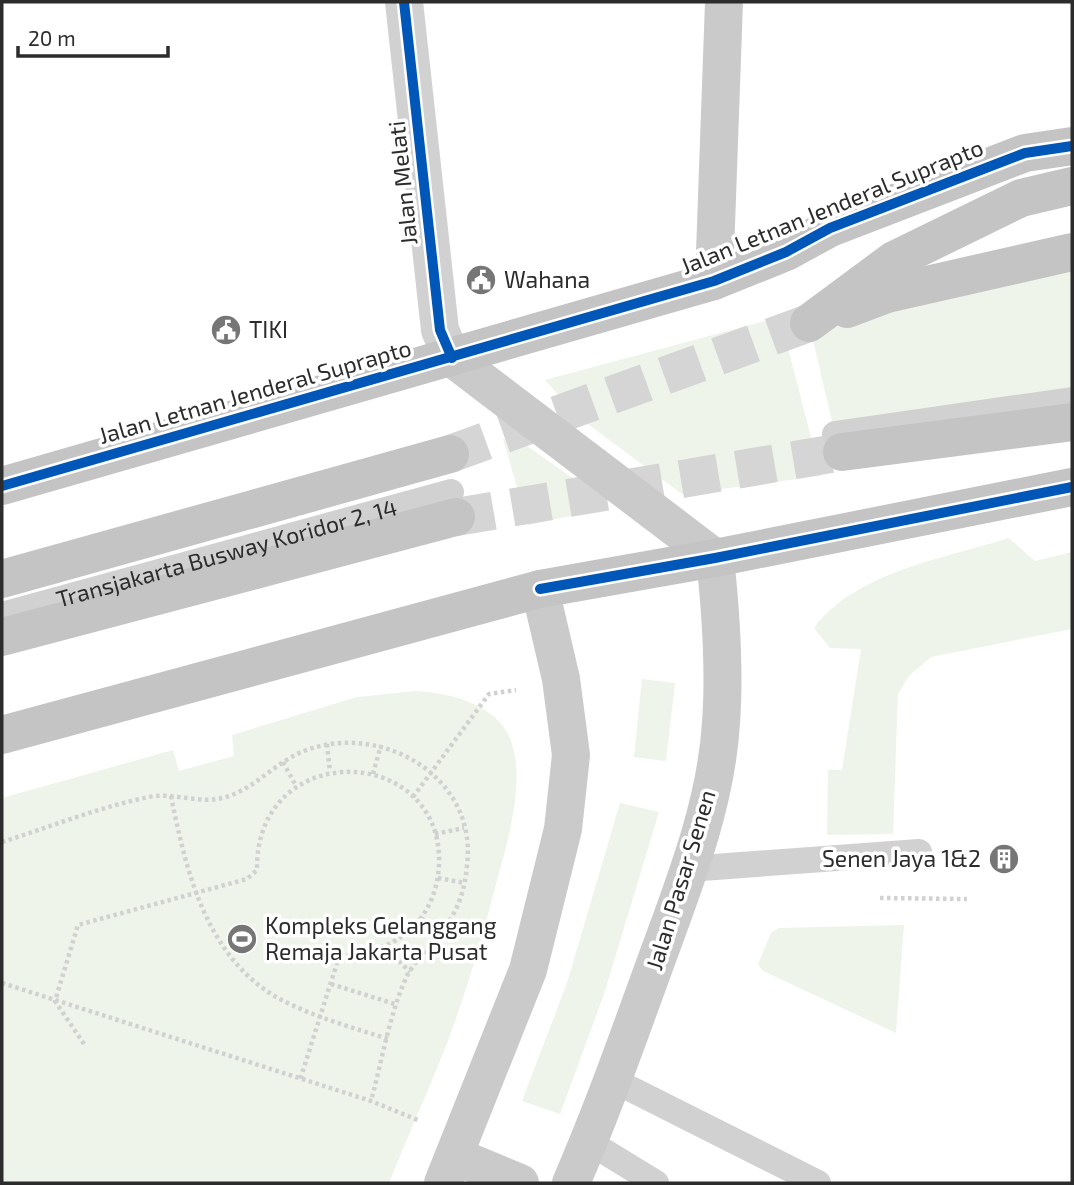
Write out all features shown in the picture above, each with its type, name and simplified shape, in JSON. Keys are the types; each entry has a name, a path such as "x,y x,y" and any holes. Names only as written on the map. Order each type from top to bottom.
{"main road":[{"path":"714,281 724,2"},
{"name":"Jalan Letnan Jenderal Suprapto","path":"2,486 452,358 552,325 714,281 786,252 830,228 1025,153 1072,146"},
{"path":"1072,186 1021,198 894,260 806,317 887,294 1072,252"},
{"path":"452,358 715,558"},
{"path":"839,443 1072,422"},
{"path":"2,579 448,448"},
{"path":"2,735 540,589 715,558 1072,487"},
{"path":"2,637 453,505"},
{"name":"Jalan Pasar Senen","path":"570,1183 613,1080 707,808 721,725 722,647 715,558"},
{"path":"520,1183 449,1169 528,970 563,829 571,755 561,680 540,589"}],"street":[{"name":"Jalan Melati","path":"404,2 440,330 452,358"}],"lane":[{"path":"894,260 1029,212 1072,202"},
{"path":"839,443 1072,400"},
{"path":"2,563 448,448"},
{"name":"Transjakarta Busway Koridor 2, 14","path":"2,615 453,505"},
{"path":"688,869 919,852"},
{"path":"613,1080 818,1183"},
{"path":"589,1142 656,1183"}],"path":[{"path":"413,797 489,694 524,688"},
{"path":"2,842 150,796 215,800 234,795 303,751 347,741 381,745 413,758 432,772 453,801 464,828 468,860 465,883 453,916 410,972 371,1101 2,983"},
{"path":"327,744 330,772"},
{"path":"373,774 381,745"},
{"path":"283,762 296,786"},
{"path":"55,1001 78,925 247,879 257,870 257,853 263,827 275,805 296,786 330,772 373,774 394,782 413,797 435,834 439,856 438,878 431,901 421,918 403,935 384,946 347,954 337,962 300,1080"},
{"path":"171,796 195,894 216,936 234,960 276,997 319,1017 388,1039"},
{"path":"435,834 464,828"},
{"path":"438,878 465,883"},
{"path":"421,918 441,933"},
{"path":"384,946 410,972"},
{"path":"331,984 398,1005"},
{"path":"55,1001 84,1044"}],"shaded area":[{"path":"1072,252 1072,400 835,434 809,323"},
{"path":"780,317 821,476 682,494 577,416 545,380"},
{"path":"503,439 520,441 588,489 595,511 528,525"},
{"path":"1009,538 1035,561 1072,552 1072,629 931,657 909,676 898,694 893,834 827,835 828,770 842,770 861,649 830,648 814,628 832,609 853,593 877,580 930,560"},
{"path":"642,679 675,683 666,761 634,757"},
{"name":"Kompleks Gelanggang Remaja Jakarta Pusat","path":"416,691 459,698 486,711 497,720 512,744 517,777 505,851 467,986 446,1046 389,1183 2,1183 2,798 173,750 179,771 234,756 232,735 357,697"},
{"path":"620,803 659,812 604,994 560,1114 522,1101 567,983"},
{"path":"904,925 896,1033 763,971 758,964 771,933 779,928"}],"tunnel":[{"path":"450,454 809,323"},
{"path":"456,517 842,452"}],"cycle path":[{"path":"404,2 440,330 452,358"},
{"path":"2,486 714,281 786,252 830,228 1025,153 1072,146"},
{"path":"540,589 715,558 1072,487"}],"place":[{"name":"Wahana","path":"481,280"},
{"name":"TIKI","path":"226,330"},
{"name":"Senen Jaya 1&2","path":"1004,859"},
{"name":"Kompleks Gelanggang Remaja Jakarta Pusat","path":"242,939"}]}
